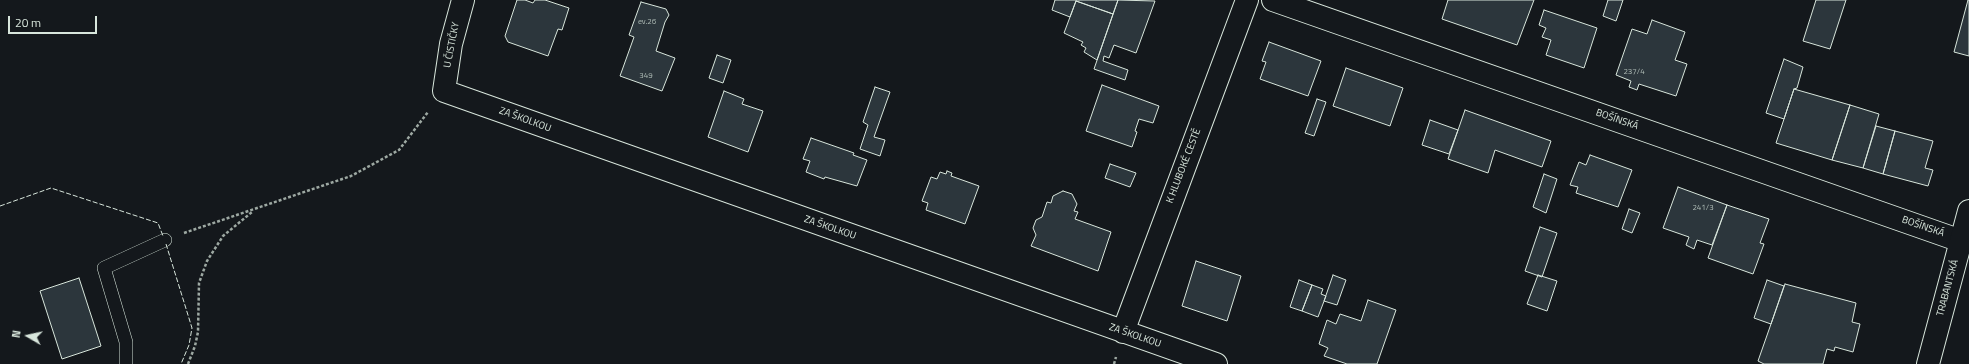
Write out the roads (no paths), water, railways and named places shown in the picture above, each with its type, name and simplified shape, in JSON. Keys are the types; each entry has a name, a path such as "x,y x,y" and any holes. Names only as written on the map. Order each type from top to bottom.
{"street":[{"name":"U ČISTIČKY","path":"444,91 451,44 463,0"},
{"name":"K HLUBOKÉ CESTĚ","path":"1123,332 1247,0"},
{"name":"BOŠÍNSKÁ","path":"1273,0 1961,241"},
{"name":"ZA ŠKOLKOU","path":"444,91 1216,364"},
{"name":"TRABANTSKÁ","path":"1928,364 1969,211"}],"lane":[{"path":"126,364 126,342 104,268 164,240"}]}
